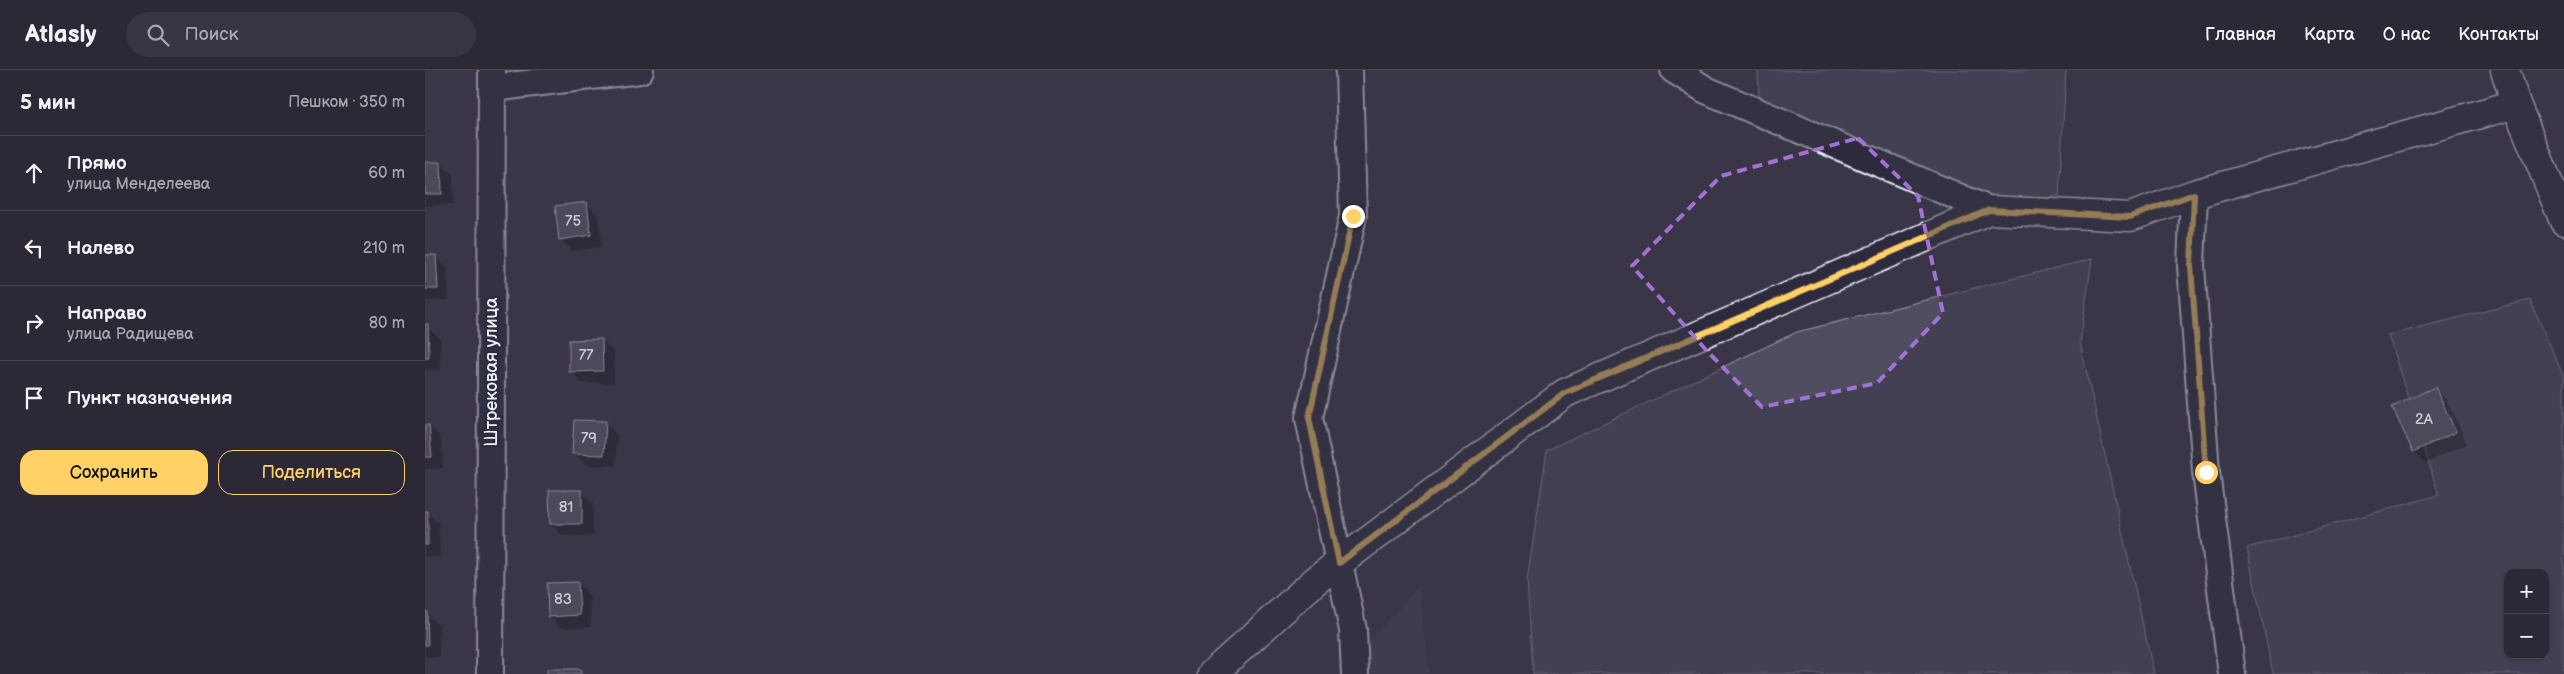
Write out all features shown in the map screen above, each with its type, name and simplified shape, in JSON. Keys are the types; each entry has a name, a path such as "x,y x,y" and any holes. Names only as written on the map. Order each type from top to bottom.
{"street":[{"path":"492,79 640,70"},
{"path":"1349,70 1353,216 1309,418 1353,630 1355,674"},
{"path":"1674,70 1706,90 1989,210 2130,217 2194,194 2516,104"},
{"path":"2505,70 2516,104 2564,222"},
{"name":"Штрековая улица","path":"490,674 492,79"},
{"path":"2194,194 2191,266 2206,472 2232,674"},
{"path":"1226,669 1315,581 1565,393 1989,210"}],"highlighted area":[{"path":"1858,138 1918,196 1943,313 1877,383 1762,407 1707,351 1632,266 1721,176"}],"shaded area":[{"path":"1758,70 2066,70 2059,196 1974,212 1759,96"},
{"path":"2092,259 2080,343 2154,674 1533,674 1527,580 1547,450 1797,332"},
{"path":"2530,300 2564,377 2564,674 2273,674 2247,548 2439,495 2388,335"},
{"path":"1419,586 1429,674 1338,674"}],"building":[{"path":"425,162 441,162 442,194 425,194"},
{"path":"587,202 591,235 559,240 555,206"},
{"path":"425,255 436,255 438,289 425,289"},
{"path":"425,324 428,324 429,358 425,358"},
{"path":"602,339 603,371 569,372 569,340"},
{"path":"2435,387 2456,432 2413,452 2392,407"},
{"path":"574,420 606,421 604,455 572,454"},
{"path":"425,425 429,425 432,457 425,457"},
{"path":"549,490 582,490 582,524 550,524"},
{"path":"425,511 428,511 428,545 425,545"},
{"path":"578,582 580,615 548,617 547,583"},
{"path":"425,611 427,611 428,645 425,645"},
{"path":"547,669 581,669 581,674 547,674"}],"route":[{"path":"1353,216 1309,418 1339,563 1565,393 1989,210 2130,217 2194,194 2191,266 2206,472"}]}
